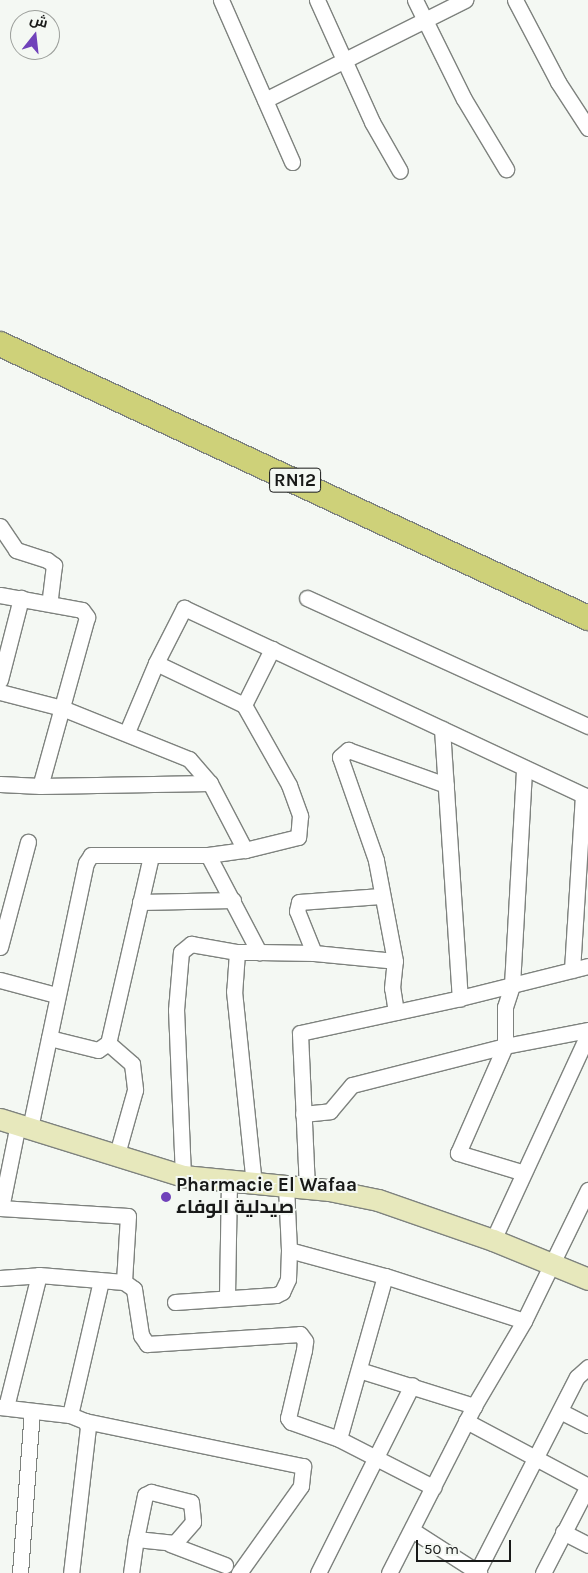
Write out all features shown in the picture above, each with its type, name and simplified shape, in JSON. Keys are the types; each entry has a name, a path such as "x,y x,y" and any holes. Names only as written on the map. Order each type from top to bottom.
{"main road":[{"name":"RN12","path":"0,344 588,618"}],"street":[{"path":"221,0 292,162"},
{"path":"317,0 372,122 400,171"},
{"path":"415,0 424,21 506,170"},
{"path":"264,100 465,0"},
{"path":"515,0 558,82 588,128"},
{"path":"0,526 16,550 47,560 54,565 49,603"},
{"path":"0,595 82,610 87,617 40,786"},
{"path":"0,680 21,598"},
{"path":"307,598 588,726"},
{"path":"127,732 156,663 184,608 585,796 572,970"},
{"path":"244,705 272,649"},
{"path":"124,1282 128,1216 1,1208 16,1124 49,1038 56,995 88,859 100,853 151,856 208,855 245,850 295,840 301,826 289,784 244,705 156,663"},
{"path":"0,692 62,708 127,732 189,759 210,783 245,850"},
{"path":"442,729 460,998"},
{"path":"396,1012 392,988 395,961 376,860 340,757 348,750 446,785"},
{"path":"521,1172 458,1154 505,1046 505,1008 512,985 524,768"},
{"path":"0,784 40,786 210,783"},
{"path":"0,947 28,842"},
{"path":"208,855 259,952"},
{"path":"49,1038 98,1050 108,1043 151,856"},
{"path":"314,953 297,911 299,902 382,896"},
{"path":"140,902 233,900"},
{"path":"183,1176 176,1010 182,947 191,944 237,952 314,953 395,961"},
{"path":"237,952 234,991 254,1185"},
{"path":"175,1302 227,1296 276,1295 282,1292 288,1279 289,1250 303,1114 300,1033 460,998 588,966"},
{"path":"0,980 56,995"},
{"path":"303,1114 330,1111 352,1085 505,1046 588,1030"},
{"path":"493,1240 521,1172 588,1034"},
{"path":"108,1043 132,1064 135,1090 117,1154"},
{"path":"16,1124 183,1176 229,1183 296,1187 378,1200 552,1262 588,1279"},
{"path":"227,1296 229,1183"},
{"path":"389,1573 466,1421 524,1321 552,1262 585,1205 588,1190"},
{"path":"289,1250 385,1276 524,1321"},
{"path":"0,1278 39,1275 124,1282 134,1289 141,1335 147,1344 300,1334 305,1341 288,1418 291,1422 339,1439 433,1487"},
{"path":"39,1275 3,1407 70,1415 85,1421 303,1466 301,1486 239,1573"},
{"path":"339,1439 385,1276"},
{"path":"70,1415 101,1281"},
{"path":"412,1530 478,1572 580,1371 588,1367"},
{"path":"359,1370 412,1385 474,1406"},
{"path":"318,1573 377,1460 412,1385"},
{"path":"20,1573 32,1410"},
{"path":"560,1411 588,1425"},
{"path":"71,1573 88,1427 85,1421"},
{"path":"466,1421 588,1486 543,1573"},
{"path":"132,1573 136,1539 145,1495 151,1492 186,1499 193,1506 193,1522 175,1543 170,1544"},
{"path":"563,1532 588,1545"},
{"path":"136,1539 170,1544 225,1565"}],"place":[{"name":"Pharmacie El Wafaa صيدلية الوفاء","path":"166,1197"}]}
